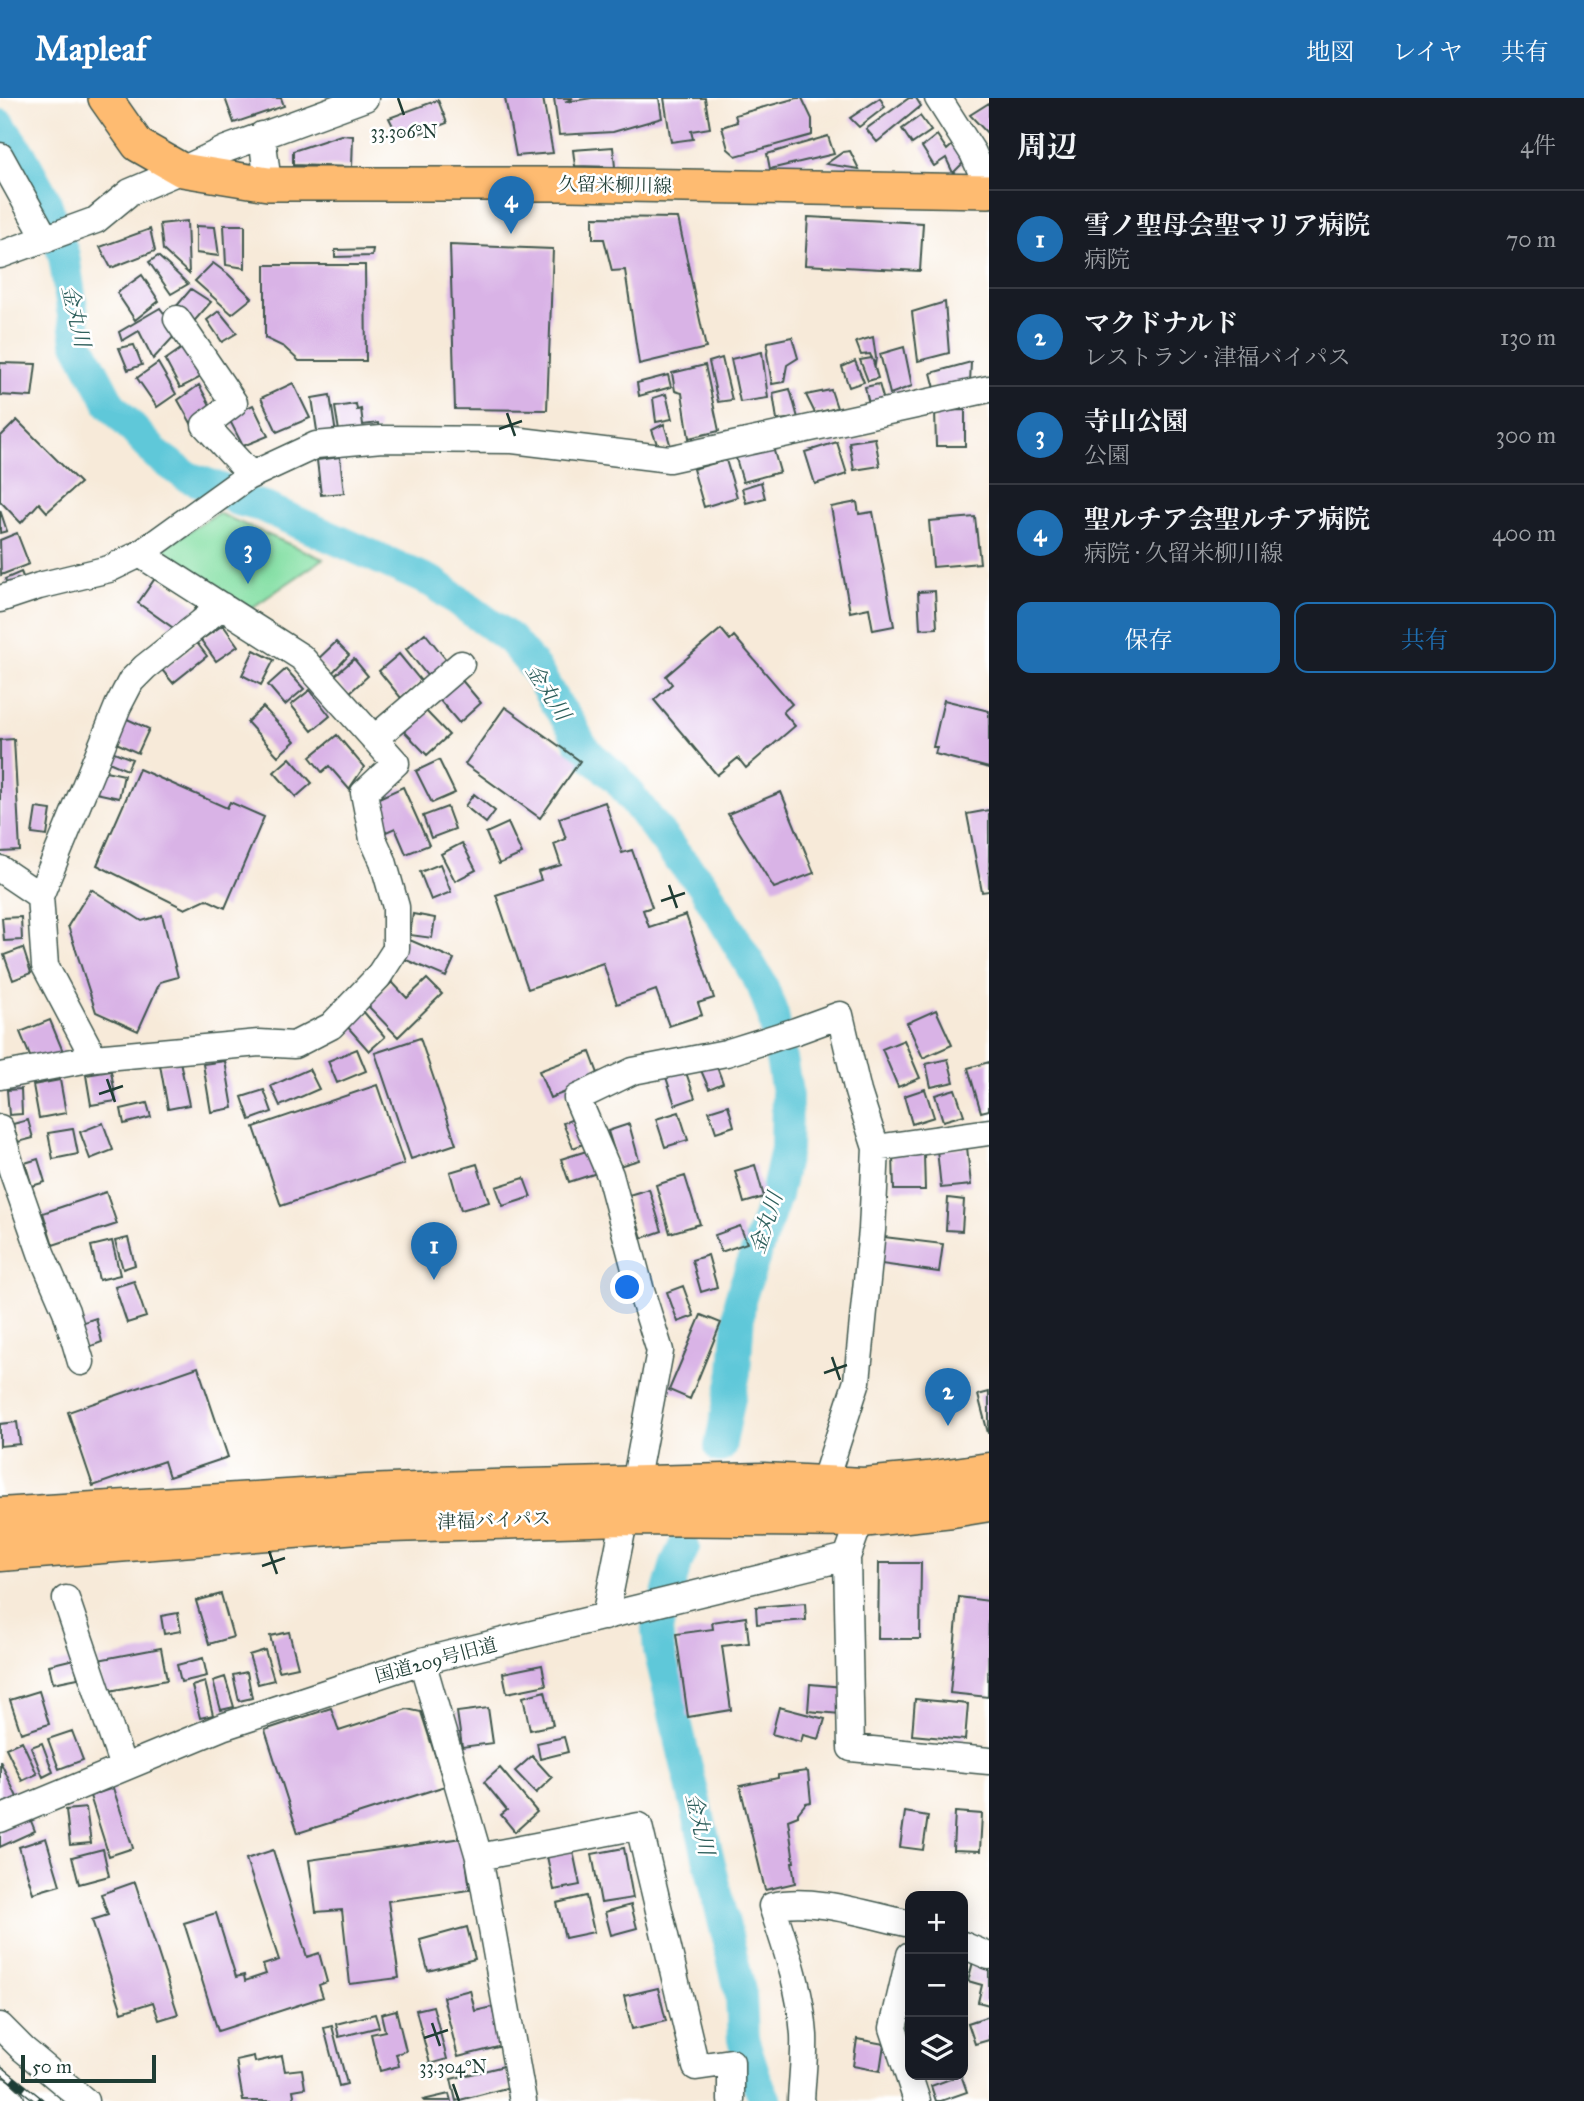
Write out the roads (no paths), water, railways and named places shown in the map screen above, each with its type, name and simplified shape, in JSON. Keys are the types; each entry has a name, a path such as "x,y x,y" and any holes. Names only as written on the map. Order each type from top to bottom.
{"highway":[{"name":"津福バイパス","path":"0,1552 630,1500 763,1482 864,1487 928,1482 989,1472"},
{"name":"津福バイパス","path":"0,1517 366,1494 630,1500 861,1518 989,1502"}],"main road":[{"name":"久留米柳川線","path":"105,98 138,145 182,170 268,184 567,184 989,190"}],"street":[{"path":"0,255 96,220 130,192 262,135 310,107 365,98"},
{"path":"938,98 973,153 989,190"},
{"path":"262,135 268,184"},
{"path":"0,156 46,239"},
{"path":"177,319 234,403 205,425 251,475"},
{"path":"0,599 39,586 109,569 141,554 251,475 316,445 382,439 513,440 669,459 989,389"},
{"path":"0,1076 94,1058 259,1043 294,1045 331,1026 378,977 396,949 396,907 383,861 373,839 364,793 396,763 301,657 141,554"},
{"path":"94,1058 46,966 40,896 118,706 131,681 222,607"},
{"path":"374,739 461,664"},
{"path":"0,869 40,896"},
{"path":"605,1617 660,1351 641,1292 610,1174 577,1098 633,1070 726,1053 839,1015 858,1092 876,1149 872,1230 857,1381 823,1486"},
{"path":"0,1128 41,1252 66,1311 81,1362"},
{"path":"876,1149 989,1132"},
{"path":"861,1518 847,1557 851,1748 989,1761"},
{"name":"国道209号旧道","path":"0,1819 222,1727 422,1661 847,1557"},
{"path":"66,1599 122,1767"},
{"path":"422,1661 479,1857 523,2101"},
{"path":"479,1857 639,1826 696,2067 731,2062 731,2101"},
{"path":"801,2101 804,2036 799,1994 772,1906 806,1902 905,1923"},
{"path":"968,1947 989,1956"},
{"path":"905,1976 893,2028 917,2101"},
{"path":"0,2026 85,2101"},
{"path":"0,2091 11,2101"}],"waterway":[{"name":"金丸川","path":"0,125 20,154 45,200 64,256 77,341 110,404 157,455 188,477 224,490 237,500 261,506 434,583 510,639 535,668 581,744 618,779 679,859 703,885 762,985 773,1015 787,1092 786,1149 776,1195 740,1299 735,1372 720,1447"},
{"name":"金丸川","path":"684,1547 676,1564 657,1629 659,1650 741,1995 743,2039 766,2101"}],"railway":[{"path":"0,2069 40,2101"}],"place":[{"name":"聖ルチア会聖ルチア病院","path":"511,234"},
{"name":"寺山公園","path":"248,584"},
{"name":"雪ノ聖母会聖マリア病院","path":"434,1280"},
{"name":"マクドナルド","path":"948,1426"}]}
